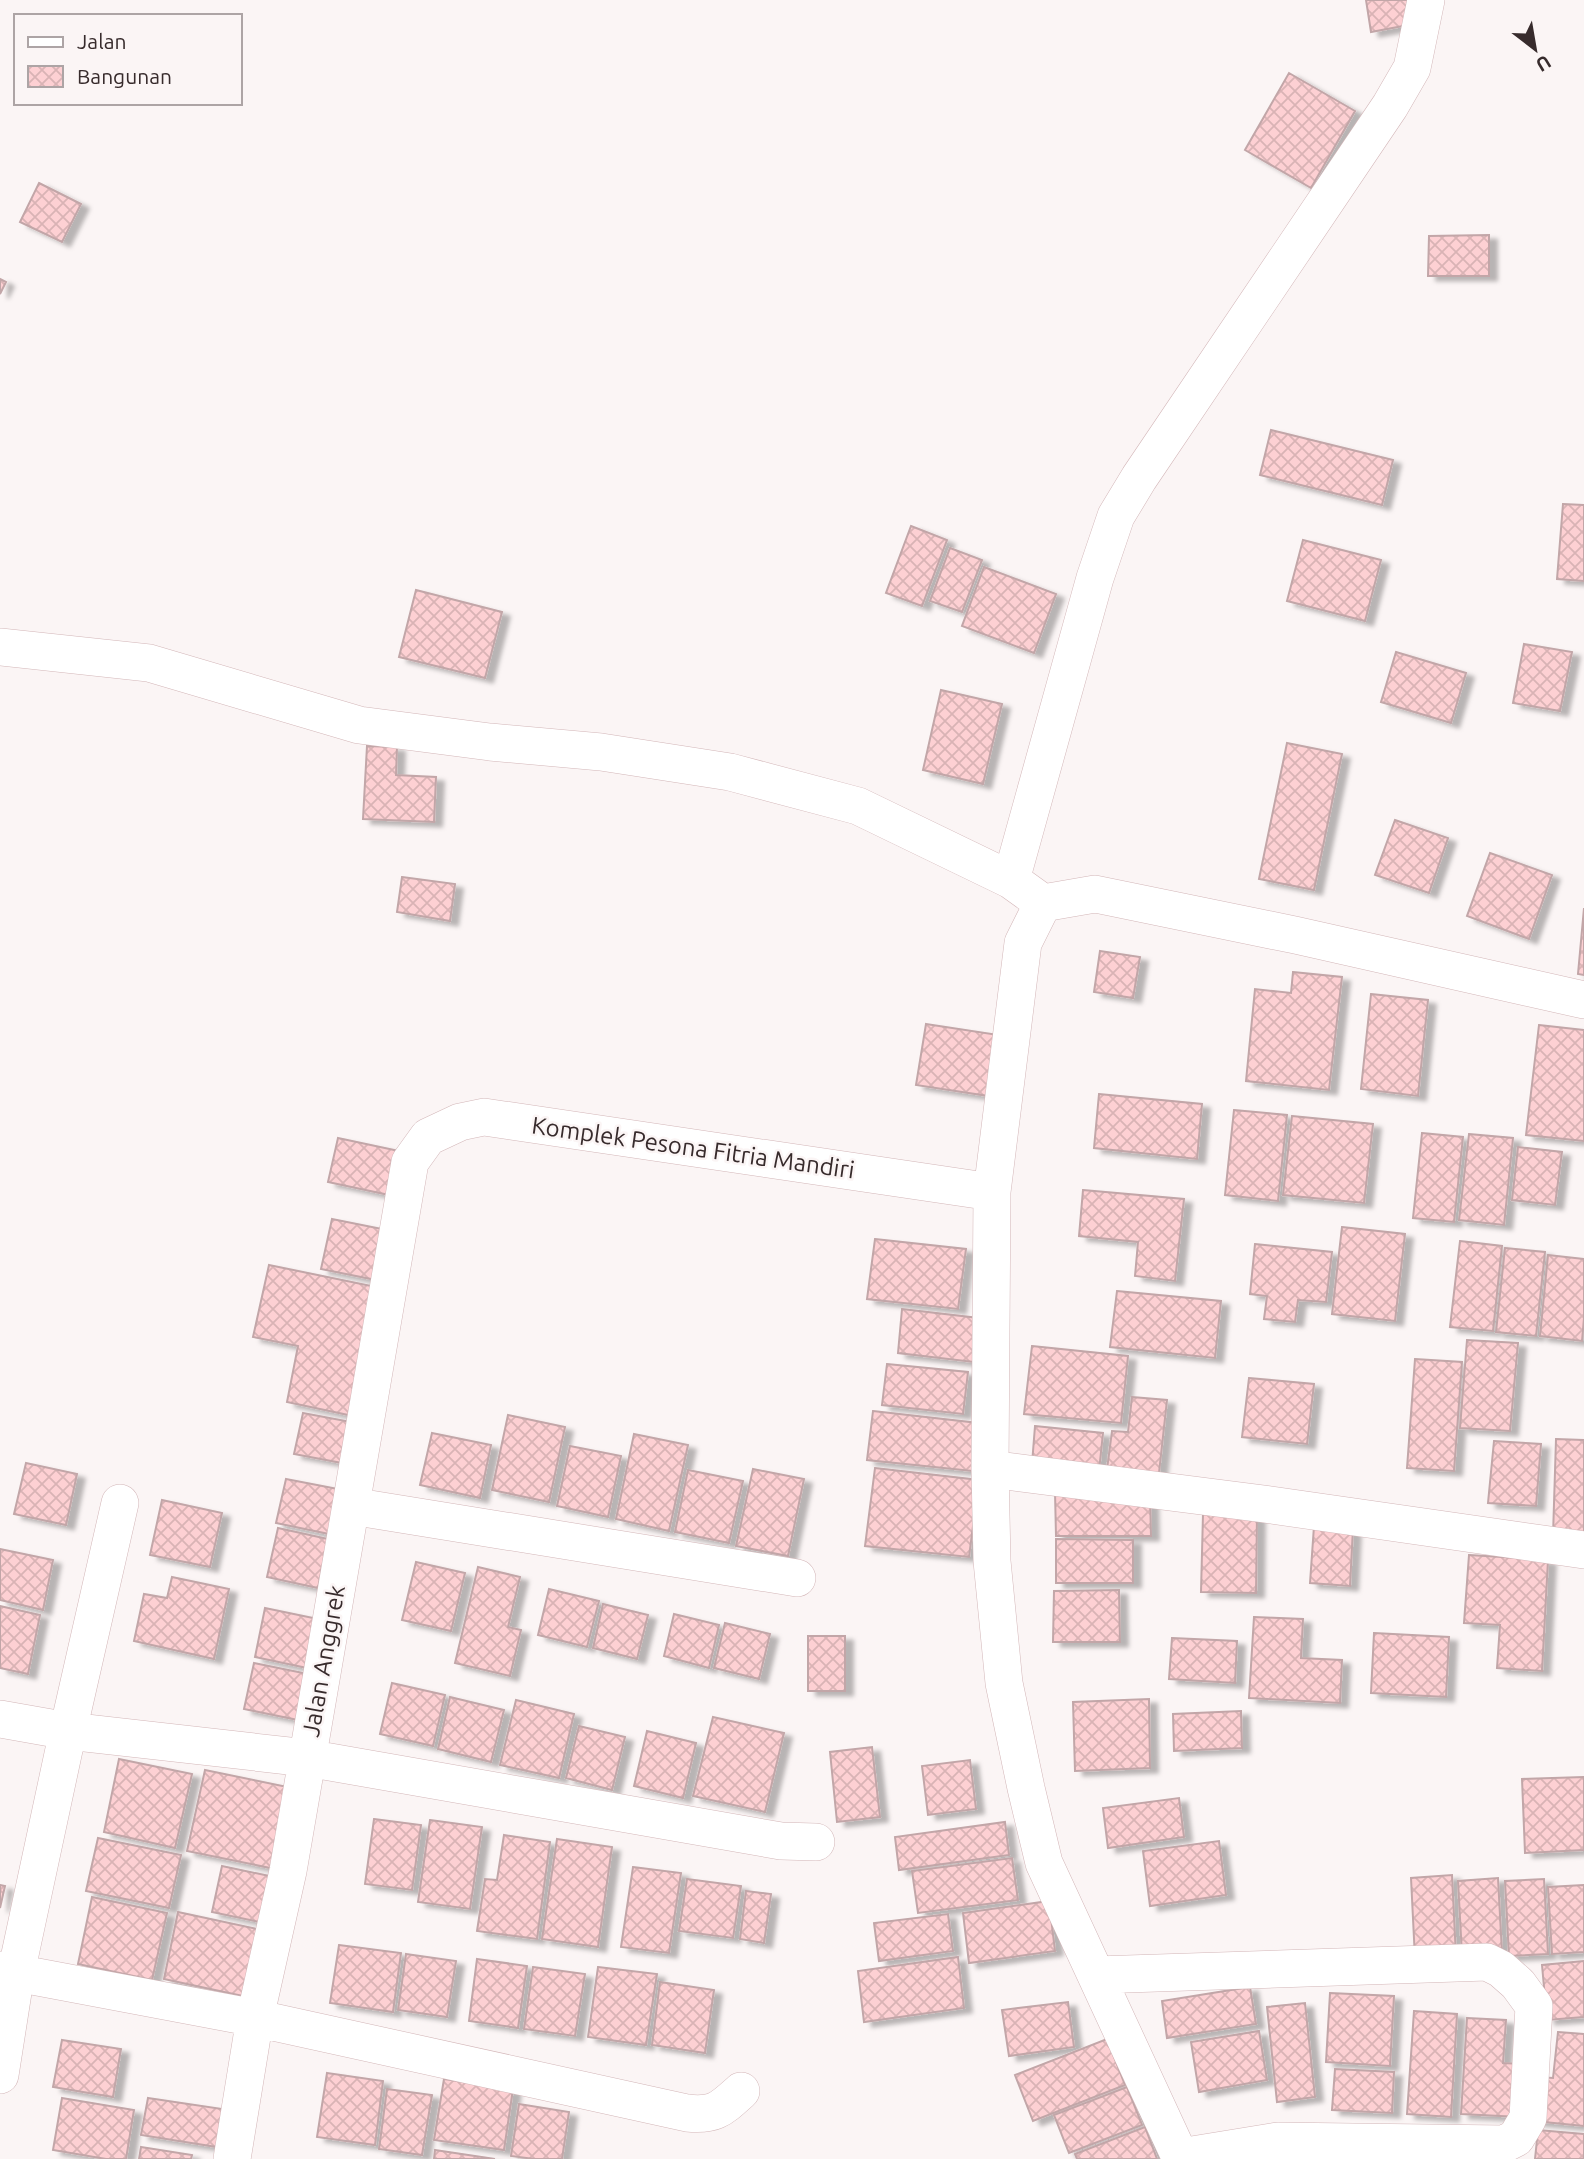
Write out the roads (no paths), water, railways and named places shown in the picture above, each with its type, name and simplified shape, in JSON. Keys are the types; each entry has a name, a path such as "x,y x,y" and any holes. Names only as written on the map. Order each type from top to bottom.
{"street":[{"path":"1011,880 1116,516 1390,106 1412,68 1426,0"},
{"path":"0,647 149,663 359,725 601,752 730,772 858,806 1011,880 1043,903 1095,894 1295,934 1584,1000"},
{"path":"1043,903 1023,943 992,1192 990,1469 992,1561 1004,1683 1044,1863 1096,1975 1181,2158 1278,2141 1504,2144 1516,2138 1528,2118 1534,2006 1518,1984 1502,1969 1488,1962 1096,1975"},
{"name":"Komplek Pesona Fitria Mandiri","path":"410,1162 428,1137 460,1122 484,1117 992,1192"},
{"name":"Jalan Anggrek","path":"232,2159 255,2018 288,1871 410,1162"},
{"path":"990,1469 1264,1504 1584,1550"},
{"path":"0,2075 8,1971 68,1731 120,1503"},
{"path":"351,1506 797,1578"},
{"path":"0,1719 68,1731 307,1758 781,1841 816,1842"},
{"path":"8,1971 255,2018 688,2113 704,2115 720,2110 741,2091"}]}
